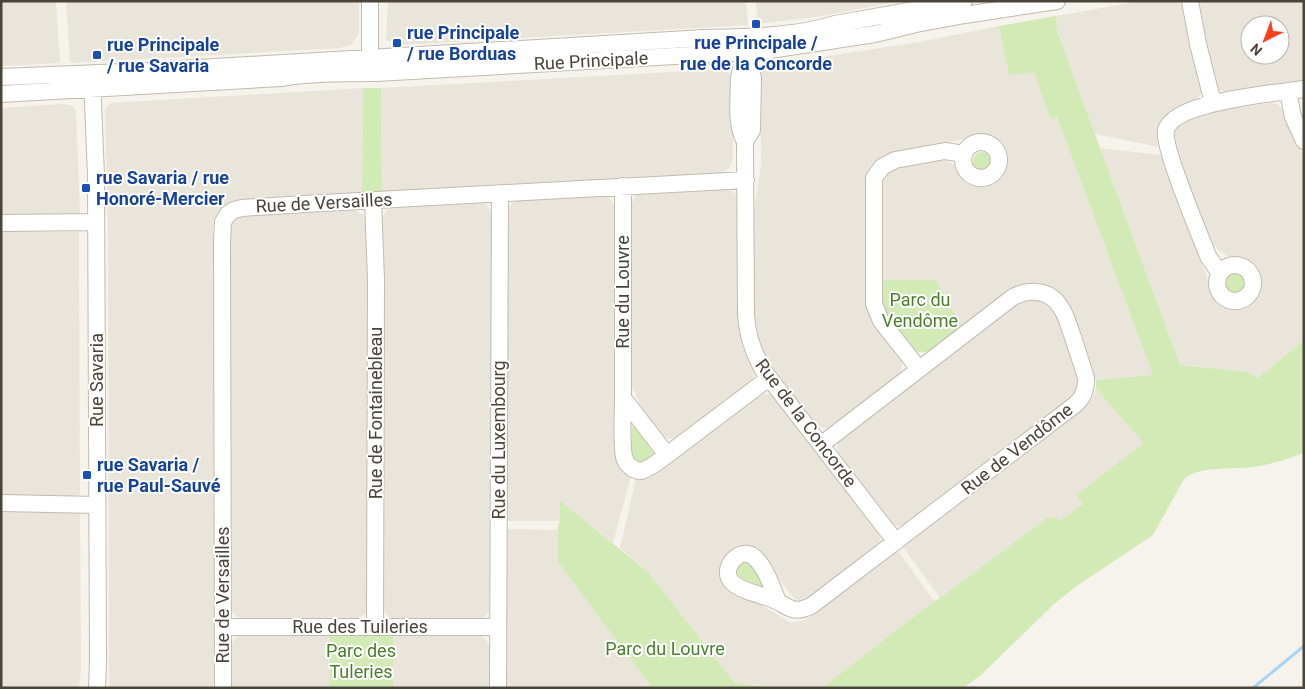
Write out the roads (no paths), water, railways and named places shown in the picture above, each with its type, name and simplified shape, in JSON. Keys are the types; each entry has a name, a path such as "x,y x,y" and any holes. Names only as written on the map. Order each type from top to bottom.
{"street":[{"path":"370,1 370,65"},
{"name":"Rue Principale","path":"745,52 835,24 964,1"},
{"name":"Rue Principale","path":"1,94 92,81 370,65 745,52 874,34 983,7 1057,1"},
{"path":"1190,1 1198,44 1213,103"},
{"name":"Rue de la Concorde","path":"745,52 739,78 738,123 745,142 747,328 751,345 769,378 896,542"},
{"name":"Rue Principale","path":"1,77 92,81"},
{"name":"Rue Savaria","path":"92,81 96,176 97,688"},
{"path":"1221,272 1208,256 1170,157 1165,139 1167,126 1174,118 1213,103 1296,90 1294,117 1304,141"},
{"path":"919,369 882,321 874,304 874,178 882,167 895,160 945,151 964,154"},
{"name":"Rue de Versailles","path":"223,688 222,242 223,222 232,211 242,208 373,200 746,180"},
{"name":"Rue du Louvre","path":"623,186 623,398 624,452 626,462 632,469 642,470 650,467 769,378"},
{"name":"Rue du Luxembourg","path":"498,688 500,193"},
{"name":"Rue de Fontainebleau","path":"373,200 376,280 375,626"},
{"path":"1,223 96,222"},
{"name":"Rue de Vendôme","path":"778,601 796,611 811,606 1084,396 1086,378 1062,309 1048,295 1036,291 1021,293 1013,297 822,444"},
{"path":"623,398 667,455"},
{"path":"1,503 97,504"},
{"name":"Rue des Tuileries","path":"223,627 498,627"}],"waterway":[{"path":"1253,688 1304,646"}],"place":[{"name":"rue Principale / rue de la Concorde","path":"756,24"},
{"name":"rue Principale / rue Borduas","path":"397,43"},
{"name":"rue Principale / rue Savaria","path":"97,55"},
{"name":"rue Savaria / rue Honoré-Mercier","path":"86,188"},
{"name":"rue Savaria / rue Paul-Sauvé","path":"87,475"}],"park label":[{"name":"Parc du Vendôme","path":"920,310"},
{"name":"Parc du Louvre","path":"665,649"},
{"name":"Parc des Tuleries","path":"361,661"}]}
